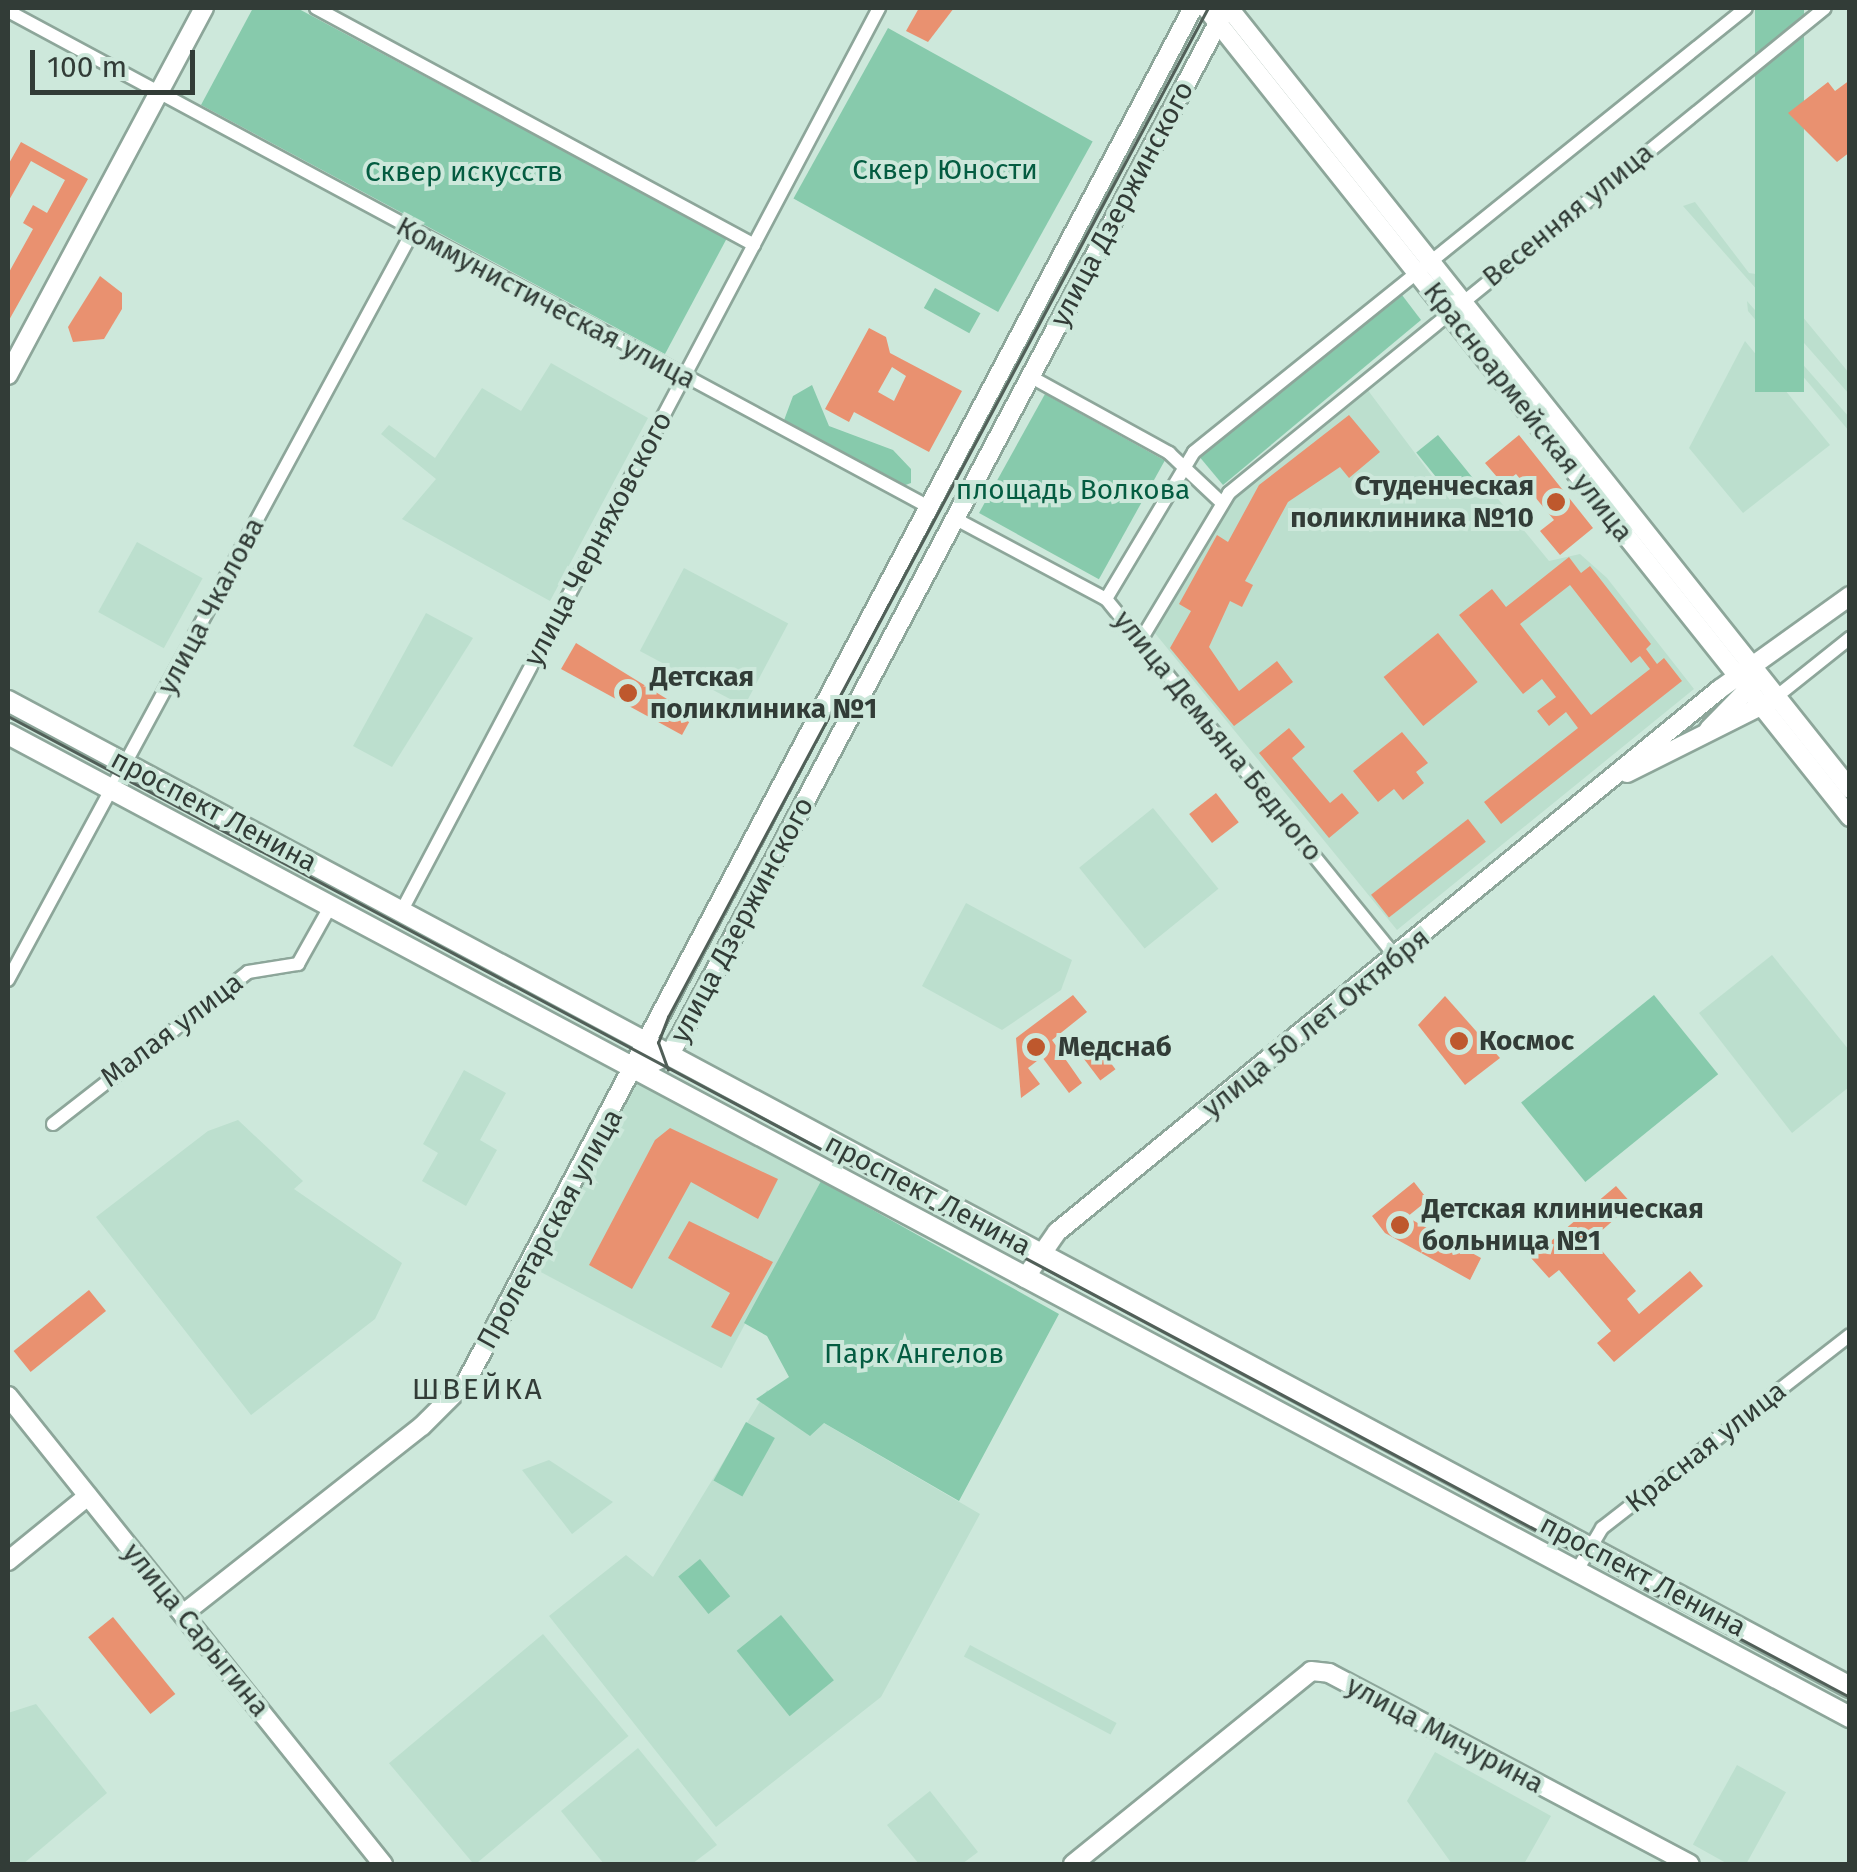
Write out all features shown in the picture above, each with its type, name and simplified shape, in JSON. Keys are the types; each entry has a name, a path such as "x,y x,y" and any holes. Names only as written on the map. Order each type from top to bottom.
{"main road":[{"name":"проспект Ленина","path":"8,701 1850,1686"},
{"name":"проспект Ленина","path":"8,734 1850,1718"}],"street":[{"path":"8,375 204,8"},
{"path":"316,8 754,244"},
{"name":"улица Черняховского","path":"402,912 879,8"},
{"name":"улица Дзержинского","path":"636,1071 643,1041 1193,8"},
{"name":"Весенняя улица","path":"1106,600 1182,464 1746,8"},
{"name":"Весенняя улица","path":"1142,638 1220,502 1456,305 1825,8"},
{"name":"Коммунистическая улица","path":"8,11 927,506"},
{"name":"улица Дзержинского","path":"636,1071 669,1055 1031,377 1220,11"},
{"name":"Красноармейская улица","path":"1220,11 1745,673 1850,817"},
{"name":"улица Чкалова","path":"8,980 414,231"},
{"path":"1031,377 1182,464 1220,502"},
{"name":"улица Демьяна Бедного","path":"956,519 1106,600 1142,638 1398,959"},
{"name":"улица 50 лет Октября","path":"1025,1278 1057,1232 1398,959 1745,673 1850,596"},
{"name":"улица 50 лет Октября","path":"1618,777 1684,747 1850,638"},
{"name":"Красноармейская улица","path":"1745,673 1762,699 1850,789"},
{"name":"Малая улица","path":"53,1124 248,972 298,964 330,907"},
{"name":"Пролетарская улица","path":"183,1614 458,1393 636,1071"},
{"name":"Красная улица","path":"1576,1572 1602,1528 1850,1335"},
{"name":"улица Сарыгина","path":"8,1396 383,1864"},
{"path":"8,1561 88,1496"},
{"name":"улица Мичурина","path":"1073,1864 1311,1671 1329,1673 1689,1864"}],"shaded area":[{"path":"1695,202 1749,273 1769,276 1849,373 1849,394 1683,206"},
{"path":"1747,301 1849,417 1849,431 1748,311"},
{"path":"1745,341 1830,445 1743,513 1689,448"},
{"path":"551,363 648,418 550,601 402,519 436,479 381,434 389,425 435,458 482,388 521,411"},
{"path":"1367,389 1450,500 1480,477 1549,561 1580,554 1607,578 1694,689 1397,930 1154,632 1234,497"},
{"path":"137,542 203,578 164,648 98,612"},
{"path":"684,568 788,623 744,706 640,651"},
{"path":"426,613 473,638 392,767 353,746"},
{"path":"1153,808 1218,889 1145,949 1079,868"},
{"path":"966,903 1072,960 1061,990 1002,1030 922,986"},
{"path":"1772,955 1849,1050 1849,1087 1792,1133 1699,1013"},
{"path":"464,1070 506,1093 480,1140 497,1150 466,1206 422,1181 438,1153 423,1144"},
{"path":"637,1082 822,1180 722,1368 537,1270"},
{"path":"238,1120 303,1181 294,1189 402,1263 375,1319 251,1415 96,1217 208,1131"},
{"path":"767,1390 980,1514 881,1697 716,1827 549,1616 626,1555 653,1577"},
{"path":"549,1460 613,1502 572,1534 522,1470"},
{"path":"543,1634 628,1736 476,1864 389,1763"},
{"path":"970,1645 1117,1723 1110,1734 964,1656"},
{"path":"36,1704 107,1793 23,1864 8,1864 8,1713"},
{"path":"638,1748 717,1845 692,1864 604,1864 561,1811"},
{"path":"1435,1752 1551,1816 1524,1864 1452,1864 1407,1801"},
{"path":"1737,1765 1786,1792 1746,1864 1728,1864 1693,1845"},
{"path":"930,1791 978,1852 962,1864 919,1864 887,1825"}],"green space":[{"name":"Сквер искусств","path":"253,8 297,8 727,238 665,354 201,105"},
{"path":"1755,8 1804,8 1804,392 1755,392"},
{"name":"Сквер Юности","path":"888,28 1093,141 998,312 793,199"},
{"path":"935,288 980,313 969,333 924,308"},
{"path":"1402,295 1421,320 1223,485 1198,455"},
{"path":"812,385 829,426 893,450 911,469 911,483 900,487 783,423 793,396"},
{"name":"площадь Волкова","path":"1045,394 1165,460 1099,579 979,513"},
{"path":"1438,435 1473,479 1451,496 1416,453"},
{"path":"1654,995 1718,1074 1585,1182 1521,1103"},
{"name":"Парк Ангелов","path":"821,1181 1059,1314 959,1501 824,1423 810,1436 756,1399 789,1377 767,1336 744,1323"},
{"path":"746,1422 775,1438 742,1497 714,1481"},
{"path":"700,1559 730,1596 708,1614 678,1577"},
{"path":"781,1615 834,1680 790,1716 737,1651"}],"building":[{"path":"919,8 954,8 928,42 906,31"},
{"path":"1850,80 1850,152 1837,162 1788,113 1828,82 1835,91"},
{"path":"21,142 88,179 8,322 8,274 33,229 23,223 33,205 47,213 65,180 31,161 8,202 8,165"},
{"path":"100,276 122,293 122,309 104,339 73,342 68,327"},
{"path":"869,328 886,337 890,353 962,391 929,452 854,412 849,422 825,409","holes":["892,367 906,376 894,401 878,392"]},
{"path":"1349,415 1380,452 1349,478 1340,467 1288,502 1245,581 1253,585 1242,607 1230,601 1209,647 1239,691 1277,661 1293,682 1234,726 1170,648 1191,611 1179,604 1217,535 1228,542 1259,485"},
{"name":"Студенческая поликлиника №10","path":"1519,435 1593,528 1560,555 1540,531 1554,520 1516,474 1503,484 1485,463"},
{"path":"1569,557 1581,573 1590,566 1651,644 1646,649 1657,664 1664,658 1682,681 1501,824 1484,802 1578,728 1566,712 1549,726 1537,711 1556,697 1542,679 1523,694 1459,615 1492,589 1506,607","holes":["1570,585 1631,663 1640,656 1650,669 1591,715 1520,624"]},
{"path":"1438,633 1478,682 1423,726 1384,677"},
{"name":"Детская поликлиника №1","path":"576,643 693,715 682,735 561,669"},
{"path":"1289,728 1305,747 1292,758 1330,803 1342,793 1359,813 1329,838 1259,753"},
{"path":"1402,732 1428,763 1416,772 1424,783 1403,800 1394,789 1378,802 1353,771"},
{"path":"1216,793 1239,822 1212,843 1189,814"},
{"path":"1468,819 1486,842 1389,918 1371,895"},
{"name":"Медснаб","path":"1073,995 1087,1012 1052,1040 1082,1083 1069,1093 1042,1057 1028,1068 1040,1084 1021,1098 1016,1038"},
{"name":"Космос","path":"1445,996 1500,1058 1465,1085 1418,1025"},
{"path":"1092,1038 1115,1069 1100,1081 1077,1049"},
{"path":"670,1128 778,1179 758,1219 691,1182 632,1289 589,1265 655,1140"},
{"name":"Детская клиническая больница №1","path":"1414,1182 1428,1200 1407,1217 1481,1258 1470,1280 1385,1233 1372,1216"},
{"path":"1616,1186 1632,1204 1592,1239 1636,1291 1627,1299 1639,1314 1690,1271 1703,1286 1614,1362 1597,1343 1611,1331 1559,1270 1549,1278 1531,1258"},
{"path":"689,1221 773,1262 731,1337 711,1327 730,1293 668,1258"},
{"path":"89,1290 106,1311 31,1372 14,1351"},
{"path":"113,1617 175,1694 150,1714 88,1637"}],"tram line":[{"path":"668,1070 658,1043 668,1017 1208,8"},
{"path":"8,716 1850,1697"}],"place":[{"name":"Студенческая поликлиника №10","path":"1556,502"},
{"name":"Детская поликлиника №1","path":"628,693"},
{"name":"Космос","path":"1459,1041"},
{"name":"Медснаб","path":"1036,1047"},
{"name":"Детская клиническая больница №1","path":"1400,1225"}],"district":[{"name":"ШВЕЙКА","path":"478,1389"}]}
